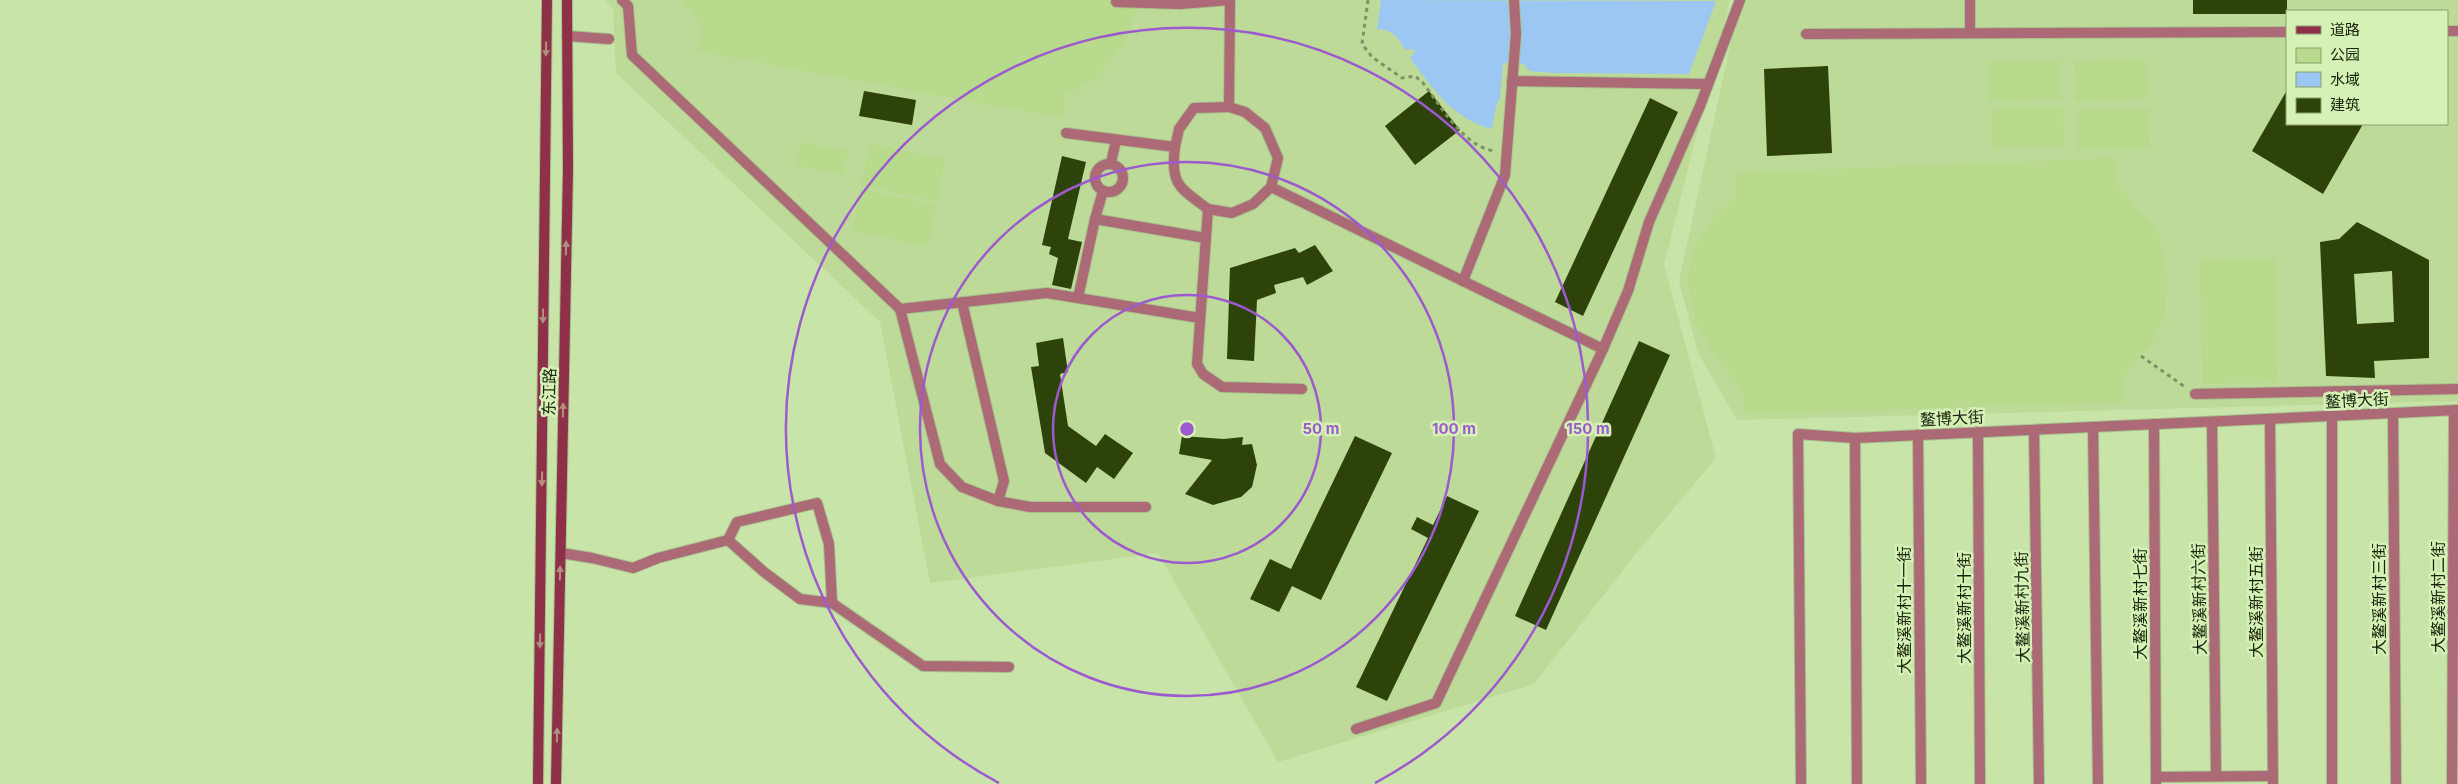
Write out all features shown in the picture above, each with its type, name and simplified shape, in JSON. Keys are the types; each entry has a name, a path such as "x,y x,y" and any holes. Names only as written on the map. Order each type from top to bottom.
{"street":[{"name":"东江路","path":"538,784 547,0"},
{"name":"东江路","path":"556,784 568,179 567,0"},
{"path":"622,0 628,6 632,56 900,309 940,464 962,488 998,501 1030,507 1146,507"},
{"path":"1116,2 1180,4 1230,0 1229,107"},
{"path":"1464,281 1505,175 1516,34 1514,0"},
{"path":"1356,729 1436,703 1628,291 1649,222 1708,84 1740,0"},
{"path":"1970,0 1970,33"},
{"path":"1806,34 2286,32"},
{"path":"567,36 608,40"},
{"path":"1512,81 1708,84"},
{"path":"1229,107 1245,112 1265,128 1278,158 1271,187 1253,204 1232,213 1208,209 1180,188 1172,168 1175,147 1179,129 1194,108 1229,107"},
{"path":"1066,133 1175,147"},
{"path":"1111,164 1116,140"},
{"path":"1111,164 1121,170 1123,183 1112,192 1103,191 1096,184 1095,174 1100,166 1111,164"},
{"path":"1271,187 1603,348"},
{"path":"1078,298 1103,191"},
{"path":"1208,209 1197,364 1203,374 1222,387 1302,389"},
{"path":"1095,219 1206,238"},
{"path":"900,309 1047,293 1200,318"},
{"path":"962,302 1004,481 998,501"},
{"path":"2195,394 2458,389"},
{"name":"鳌博大街","path":"1801,784 1798,434 1855,438 2456,410"},
{"name":"大鳌溪新村二街","path":"2452,784 2456,410"},
{"name":"大鳌溪新村三街","path":"2393,414 2396,784"},
{"path":"2332,416 2332,784"},
{"name":"大鳌溪新村五街","path":"2270,419 2273,780"},
{"name":"大鳌溪新村六街","path":"2212,422 2216,776"},
{"name":"大鳌溪新村七街","path":"2154,424 2156,781"},
{"path":"2093,427 2098,784"},
{"name":"大鳌溪新村九街","path":"2034,430 2040,784"},
{"name":"大鳌溪新村十街","path":"1978,432 1980,784"},
{"name":"大鳌溪新村十一街","path":"1918,435 1921,784"},
{"path":"1855,438 1857,784"},
{"path":"561,554 592,558 633,568 658,558 728,540 737,522 817,503 829,544 832,603"},
{"path":"728,540 764,572 800,599 832,603 923,666 1009,667"},
{"path":"2156,781 2216,776 2273,780"}],"path":[{"path":"1368,0 1362,44 1372,57 1402,78 1415,76 1423,83 1467,138 1486,150 1506,152"},
{"path":"2141,356 2195,394"}],"shaded area":[{"path":"605,0 1730,0 1664,265 1716,458 1630,561 1534,684 1278,762 1158,553 930,583 880,322 616,73 613,9"},
{"path":"1740,0 2458,0 2458,401 1737,420 1698,353 1679,281"}],"green space":[{"path":"682,0 1140,0 1126,41 1096,78 1066,95 1062,118 697,51 703,28"},
{"path":"2146,59 2147,99 2075,101 2074,61"},
{"path":"2060,60 2061,99 1989,101 1988,62"},
{"path":"2063,106 2064,146 1992,148 1991,108"},
{"path":"2149,108 2150,148 2078,150 2077,110"},
{"path":"800,142 848,151 843,174 796,165"},
{"path":"870,144 945,159 937,201 861,185"},
{"path":"2115,158 2117,184 2136,208 2157,229 2167,273 2166,312 2151,345 2125,374 2124,402 1744,414 1743,390 1714,355 1696,322 1687,280 1694,248 1716,215 1735,198 1736,173"},
{"path":"861,189 936,205 928,246 852,231"},
{"path":"2276,259 2278,382 2202,384 2200,260"}],"water":[{"path":"1381,0 1716,1 1689,74 1554,73 1530,71 1523,64 1503,63 1500,98 1496,106 1492,129 1466,118 1455,110 1427,81 1410,58 1416,50 1404,49 1394,34 1377,29"}],"building":[{"path":"2193,0 2287,0 2286,14 2193,14"},
{"path":"1828,66 1832,153 1767,156 1764,69"},
{"path":"864,91 916,100 912,125 859,116"},
{"path":"1429,91 1460,130 1415,165 1385,126"},
{"path":"2286,92 2286,125 2362,125 2323,194 2252,151"},
{"path":"1650,98 1678,112 1583,316 1555,302"},
{"path":"1062,156 1086,162 1068,239 1082,242 1071,289 1052,285 1058,258 1049,254 1051,247 1042,245"},
{"path":"2357,222 2429,260 2429,358 2374,361 2375,378 2326,376 2320,242 2339,239","holes":["2392,271 2394,322 2357,324 2354,274"]},
{"path":"1315,245 1333,271 1307,285 1303,277 1274,285 1276,293 1257,300 1254,361 1227,359 1230,268 1295,248 1299,253"},
{"path":"1063,338 1068,372 1060,374 1068,426 1096,446 1105,434 1133,453 1114,479 1097,467 1086,483 1045,453 1031,367 1039,366 1036,343"},
{"path":"1639,341 1670,355 1546,630 1515,616"},
{"path":"1182,436 1224,439 1243,437 1242,445 1252,444 1257,465 1252,487 1241,497 1213,505 1185,494 1212,460 1179,454"},
{"path":"1355,436 1392,453 1321,600 1292,586 1279,612 1250,599 1270,559 1291,569"},
{"path":"1447,496 1479,511 1387,701 1356,687 1428,538 1411,529 1417,517 1433,525"}]}
